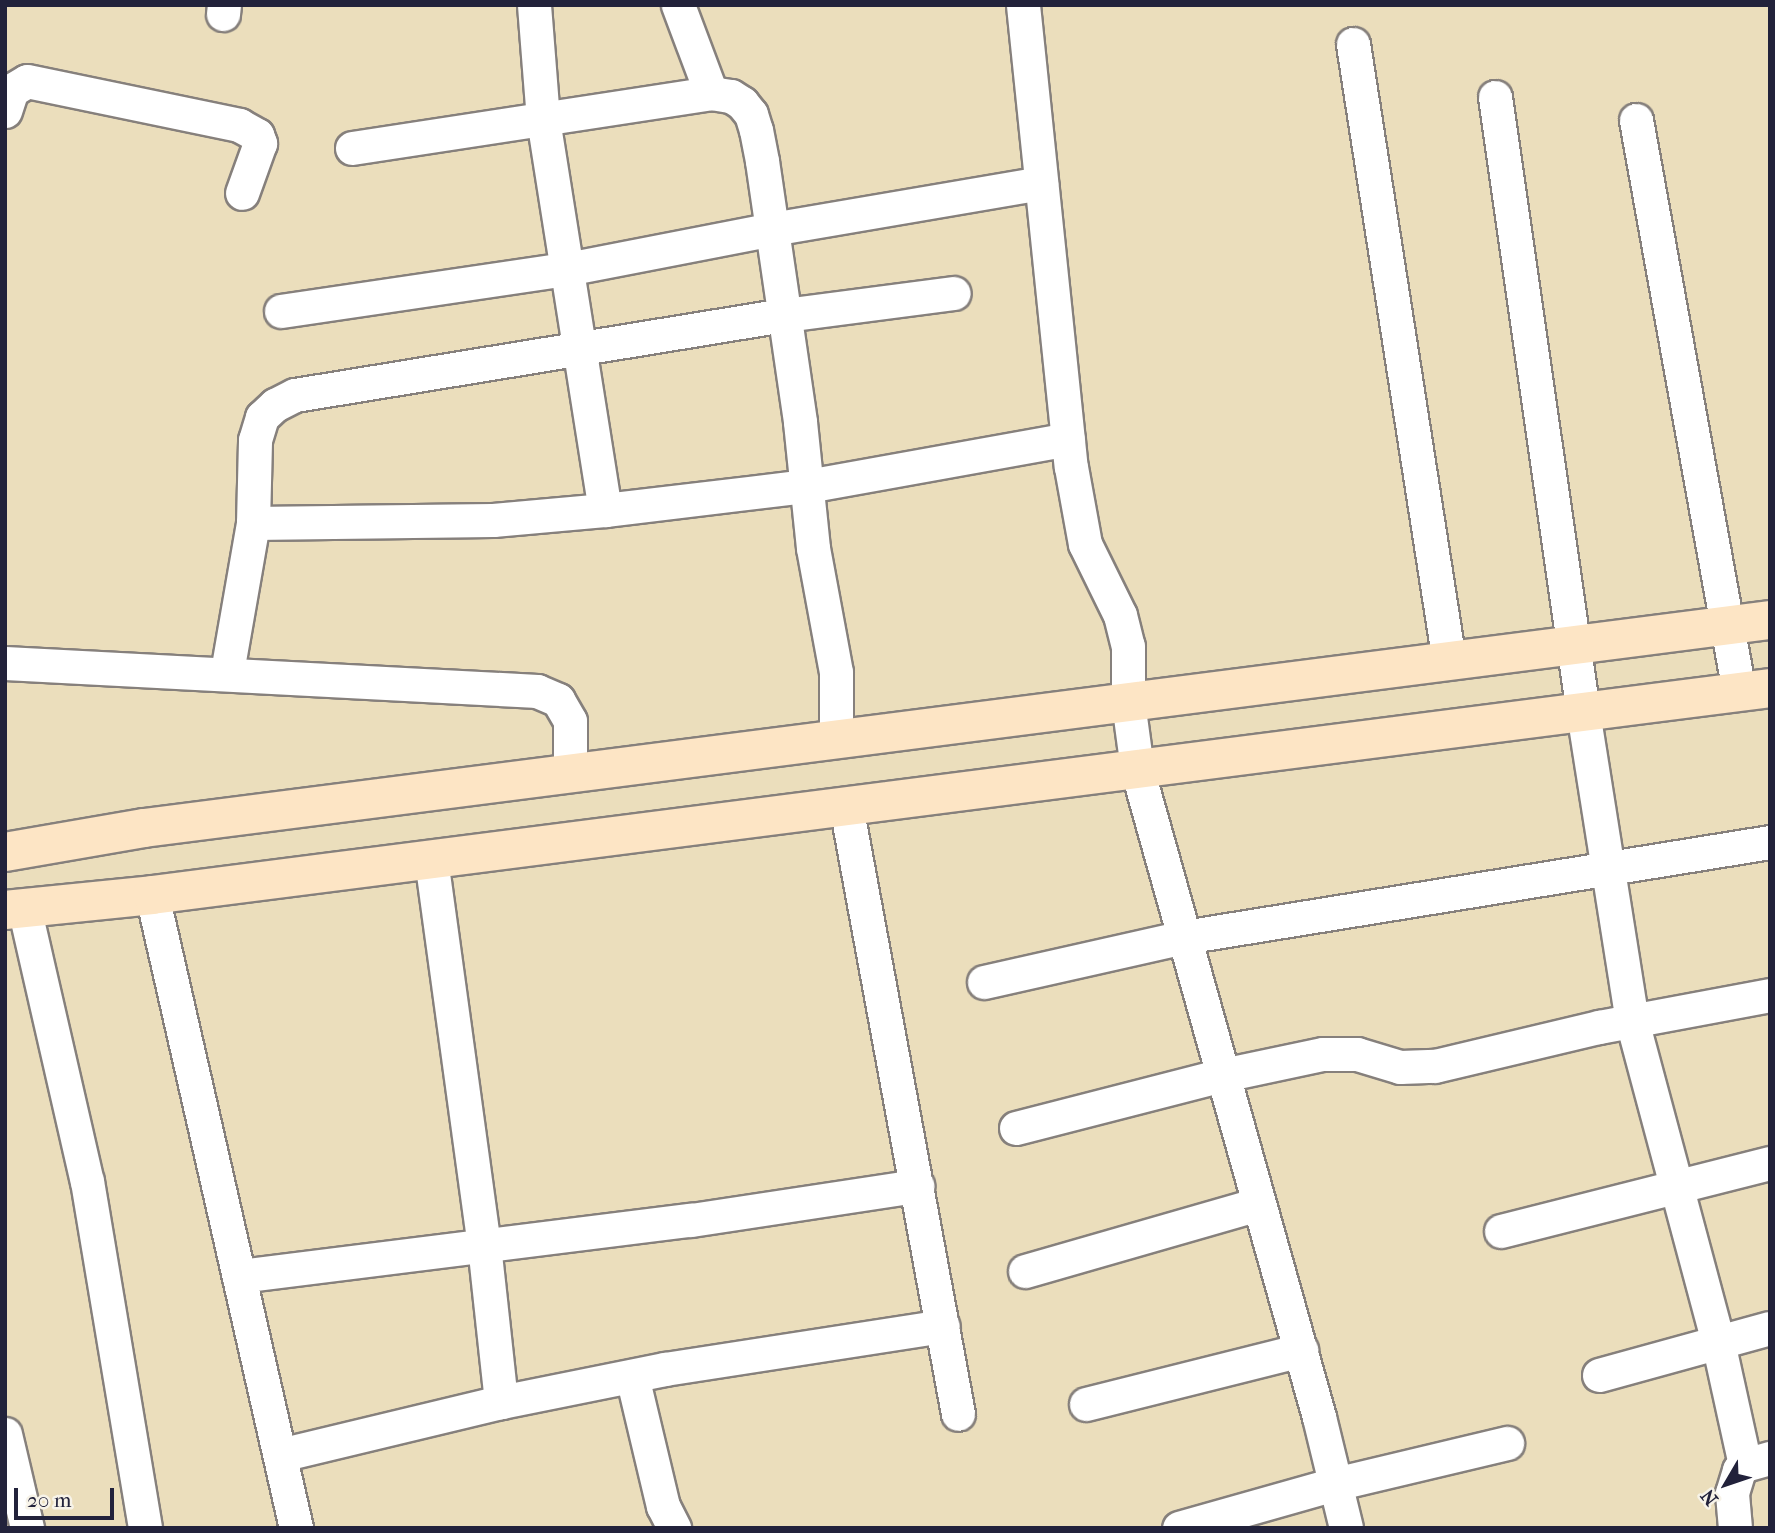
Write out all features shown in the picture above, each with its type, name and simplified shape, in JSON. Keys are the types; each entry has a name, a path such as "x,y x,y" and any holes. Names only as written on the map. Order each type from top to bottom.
{"main road":[{"path":"5,852 144,828 1770,620"},
{"path":"15,909 152,895 1755,690"}],"street":[{"path":"534,5 543,119 606,510"},
{"path":"678,5 711,93"},
{"path":"1023,5 1068,439 1085,544 1119,615 1128,646 1128,702 1137,769 1301,1350 1346,1528"},
{"path":"1353,44 1449,661"},
{"path":"5,111 12,90 27,80 239,125 257,135 260,143 242,193"},
{"path":"352,148 711,93 731,96 751,114 762,160 785,315 813,548 836,672 836,739"},
{"path":"1495,97 1583,712 1610,868 1632,1021 1718,1342 1757,1462 1739,1469 1733,1486 1735,1528"},
{"path":"1636,120 1727,625 1755,690"},
{"path":"281,311 567,269 772,229 1041,183"},
{"path":"227,673 253,523 256,440 262,418 275,405 295,396 785,315 954,293"},
{"path":"253,523 493,520 606,510 807,486 1068,439"},
{"path":"5,663 227,673 549,694 564,707 570,721 570,774"},
{"path":"846,806 958,1413"},
{"path":"984,982 1184,937 1770,842"},
{"path":"431,859 484,1245 501,1402"},
{"path":"152,895 296,1528"},
{"path":"15,909 87,1181 145,1528"},
{"path":"1016,1128 1223,1075 1338,1053 1357,1054 1400,1067 1435,1066 1632,1021 1770,995"},
{"path":"1501,1231 1770,1163"},
{"path":"239,1276 691,1220 917,1186"},
{"path":"1025,1271 1259,1204"},
{"path":"280,1455 501,1402 632,1376 943,1326"},
{"path":"1599,1375 1770,1328"},
{"path":"1086,1404 1301,1350"},
{"path":"632,1376 663,1506 674,1528"},
{"path":"5,1434 27,1528"},
{"path":"1179,1528 1335,1484 1507,1443"}]}
